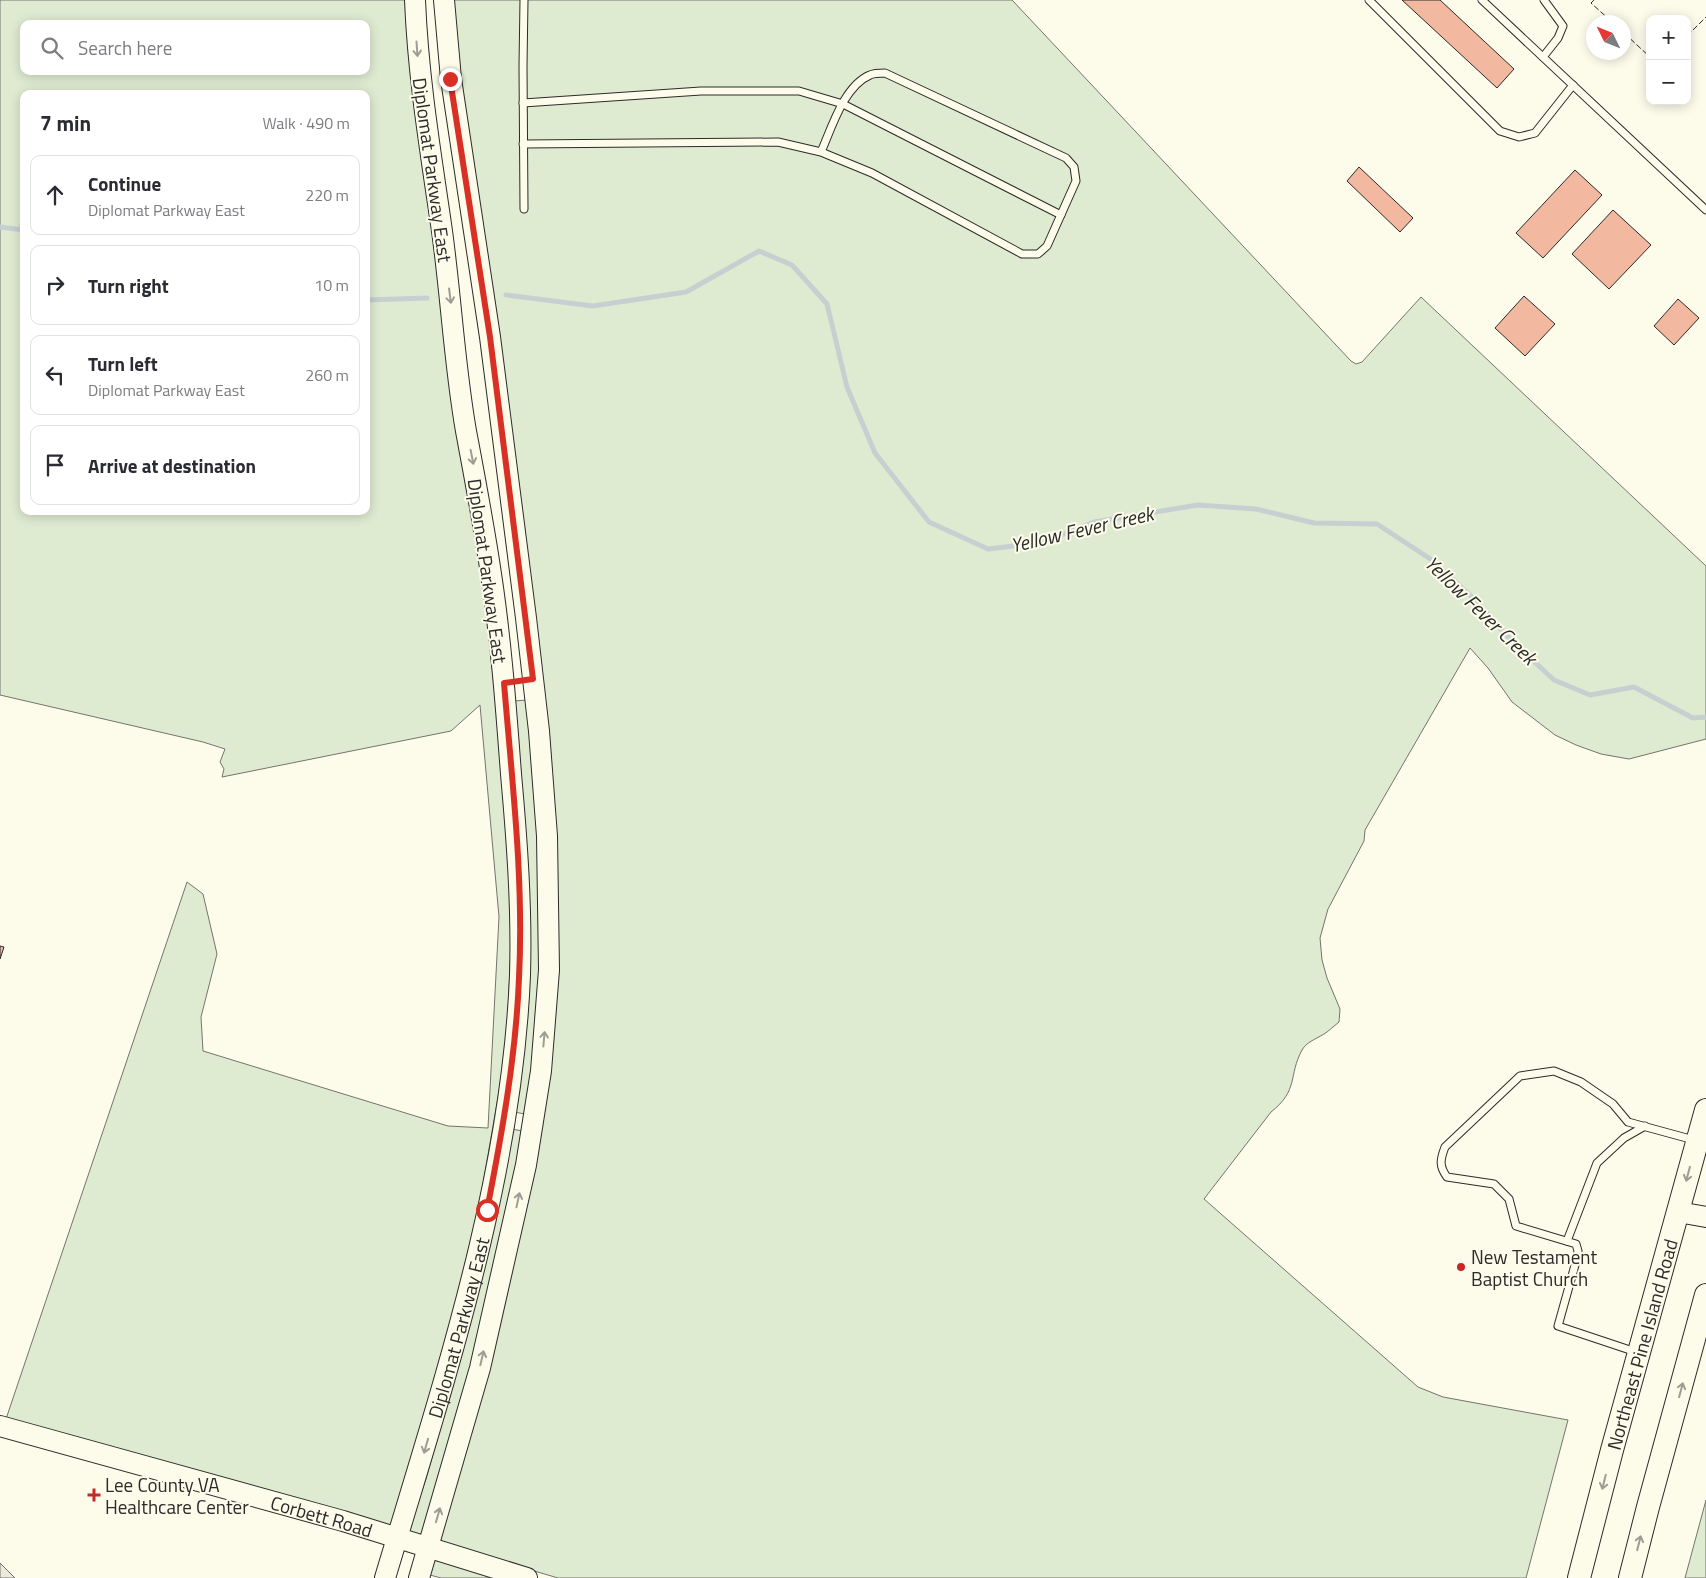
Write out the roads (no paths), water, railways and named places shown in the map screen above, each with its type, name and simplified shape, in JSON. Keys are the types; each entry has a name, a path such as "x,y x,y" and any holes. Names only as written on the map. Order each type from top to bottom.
{"main road":[{"name":"Diplomat Parkway East","path":"385,1578 417,1476 453,1350 487,1210 504,1118 516,1037 520,948 520,875 504,683 491,574 466,429 441,226 417,54 414,0"},
{"name":"Diplomat Parkway East","path":"419,1578 480,1368 524,1174 541,1071 549,970 547,836 539,731 490,337 450,79 444,0"},
{"path":"504,683 533,679"},
{"name":"Northeast Pine Island Road","path":"1579,1578 1706,1110"},
{"path":"504,1118 533,1124"},
{"path":"1678,1212 1706,1217"},
{"path":"1630,1578 1706,1295"},
{"name":"Corbett Road","path":"0,1426 342,1521 527,1578"}],"lane":[{"path":"524,0 524,209"},
{"path":"1370,0 1500,131 1519,137 1535,133 1573,85"},
{"path":"1482,0 1706,210"},
{"path":"1543,57 1558,38 1563,26 1544,0"},
{"path":"523,144 778,142 821,152 872,173 1022,254 1038,254 1047,246 1076,181 1074,167 1066,158 885,73 872,74 859,81 846,96 821,152"},
{"path":"523,103 701,91 799,91 843,104 1061,215"},
{"path":"1639,1353 1558,1326 1577,1258 1576,1244 1516,1226 1509,1199 1494,1184 1447,1177 1440,1168 1441,1157 1445,1147 1520,1076 1554,1071 1581,1082 1613,1104 1628,1122 1697,1141"},
{"path":"1567,1241 1597,1163 1624,1138 1645,1126"}],"waterway":[{"name":"Yellow Fever Creek","path":"0,227 20,230"},
{"name":"Yellow Fever Creek","path":"506,295 593,306 686,292 759,251 792,265 827,304 847,387 875,453 929,522 988,549 1041,543 1094,522 1198,505 1256,509 1314,523 1377,524 1432,560 1474,599 1511,640 1554,680 1590,695 1634,687 1693,718 1706,717"},
{"name":"Yellow Fever Creek","path":"370,300 427,298"}],"place":[{"name":"New Testament Baptist Church","path":"1461,1267"},
{"name":"Lee County VA Healthcare Center","path":"94,1495"}]}
